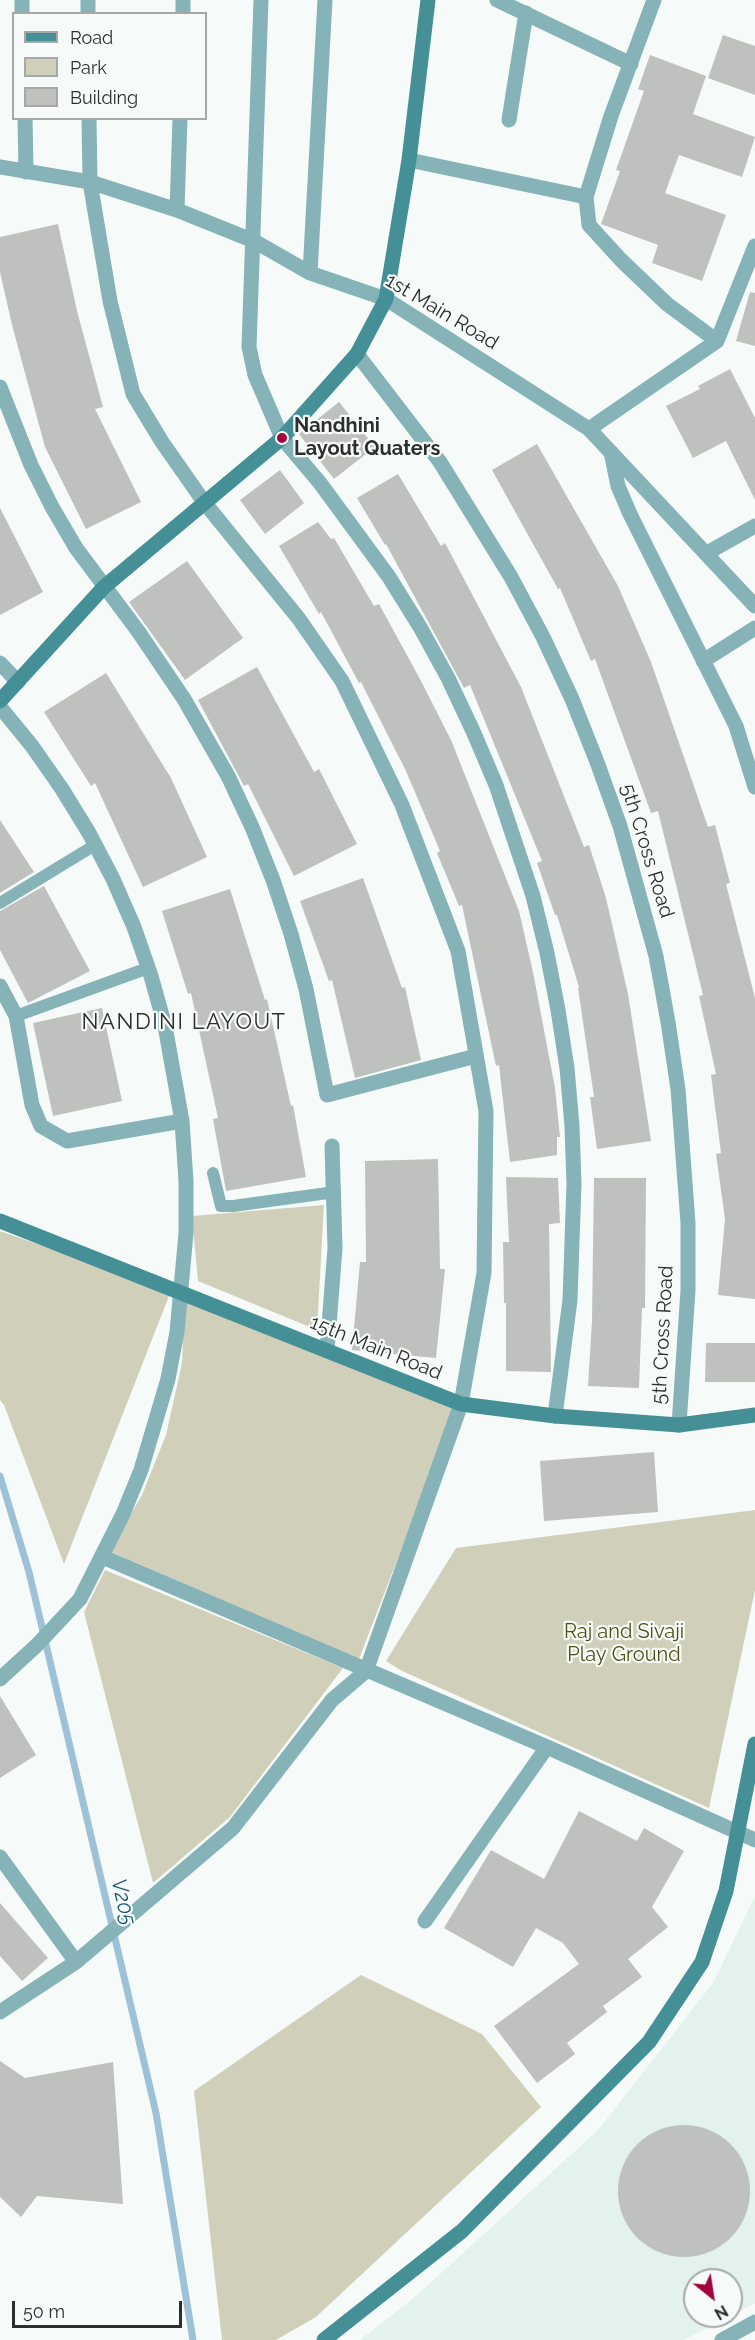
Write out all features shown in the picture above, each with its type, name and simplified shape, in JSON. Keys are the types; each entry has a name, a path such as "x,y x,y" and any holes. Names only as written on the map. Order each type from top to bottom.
{"street":[{"path":"261,0 249,347 255,375 282,438 356,529 420,627 448,678 478,742 512,829 533,896 558,1010 572,1126 574,1219 570,1300 555,1416"},
{"path":"310,273 325,0"},
{"path":"0,701 104,587 282,438 357,354 386,299 409,160 428,0"},
{"path":"497,0 631,63"},
{"path":"654,0 611,116 586,196 589,225 621,260 667,304 717,341"},
{"path":"509,120 526,13"},
{"path":"25,120 26,172"},
{"path":"0,2012 76,1962 233,1828 332,1700 366,1671 461,1404 484,1273 486,1111 458,951 402,806 342,681 299,619 204,502 162,442 134,394 110,301 90,182 90,120"},
{"path":"177,210 180,120"},
{"path":"409,160 586,196"},
{"name":"1st Main Road","path":"0,167 90,182 177,210 254,241 310,273 386,299 589,429 755,606"},
{"path":"589,429 717,341 755,246"},
{"name":"5th Cross Road","path":"357,354 440,462 511,577 572,699 620,825 639,891 664,1000 678,1089 685,1156 688,1290 679,1425"},
{"path":"0,387 31,465 52,507 76,548 138,631 189,708 228,776 252,827 291,934 306,989 327,1095 476,1056"},
{"path":"611,452 618,486 630,514 736,726 755,786"},
{"path":"707,553 755,526"},
{"path":"703,662 755,628"},
{"path":"0,663 18,682"},
{"path":"0,707 32,746 62,789 95,845 134,927 165,1026 182,1122 186,1181 186,1233 177,1332 155,1425 136,1481 103,1557 80,1599 38,1645 0,1679"},
{"path":"0,986 16,1016 32,1105 41,1126 67,1141 182,1122"},
{"path":"327,1351 335,1248 332,1146"},
{"name":"15th Main Road","path":"0,1221 461,1404 555,1416 679,1425 755,1415"},
{"path":"103,1557 548,1747 755,1840"},
{"path":"324,2340 462,2231 649,2042 702,1962 726,1891 755,1744"},
{"path":"425,1921 548,1747"},
{"path":"1,1860 76,1962"},
{"path":"722,2340 755,2322"}],"lane":[{"path":"0,903 95,845"},
{"path":"16,1016 148,968"},
{"path":"213,1173 221,1206 334,1192"}],"shaded area":[{"path":"755,1896 755,2303 743,2310 743,2268 683,2268 683,2328 707,2328 684,2340 360,2340 417,2295 598,2130 713,1983"}],"green space":[{"path":"324,1205 317,1330 198,1281 192,1216"},
{"path":"0,1231 171,1291 64,1564 4,1405 0,1400"},
{"path":"185,1290 455,1410 359,1659 109,1551 142,1495 166,1435 182,1363"},
{"name":"Raj and Sivaji Play Ground","path":"755,1510 755,1590 709,1808 402,1671 386,1661 456,1548"},
{"path":"105,1570 343,1668 230,1817 153,1883 84,1612"},
{"path":"361,1975 482,2034 541,2107 316,2317 276,2340 222,2340 194,2091"}],"building":[{"path":"723,35 755,46 755,95 708,78"},
{"path":"650,55 706,76 693,114 755,137 742,177 679,155 665,193 726,215 702,281 652,263 658,245 601,224 620,171 616,170 644,91 638,89"},
{"path":"58,224 77,311 103,407 95,409 141,502 86,529 45,447 0,272 0,237"},
{"path":"750,292 755,293 755,346 736,341"},
{"path":"730,369 755,418 755,500 726,441 693,458 666,406 700,389 698,386"},
{"path":"339,402 375,447 334,479 299,434"},
{"path":"537,444 618,586 651,662 708,827 715,825 730,883 726,884 755,998 755,1299 718,1295 725,1219 716,1154 721,1153 711,1075 716,1074 699,996 703,995 658,811 651,813 595,659 591,661 560,588 558,589 492,470"},
{"path":"280,470 304,503 265,534 240,500"},
{"path":"398,474 441,546 445,543 521,687 584,847 589,845 606,898 628,994 651,1141 597,1149 590,1097 594,1097 579,987 557,915 555,915 537,863 542,861 470,685 464,688 386,544 357,498"},
{"path":"0,508 43,592 0,615"},
{"path":"318,522 331,539 334,538 374,606 379,604 420,679 451,740 519,911 555,1088 560,1137 557,1137 557,1155 510,1162 499,1065 496,1066 462,905 459,906 437,853 440,851 406,771 361,682 359,683 321,612 319,614 279,546"},
{"path":"187,561 243,638 185,680 129,602"},
{"path":"257,667 314,772 319,769 357,844 294,876 248,784 244,786 198,700"},
{"path":"106,673 171,778 207,857 143,887 95,783 91,786 44,712"},
{"path":"0,820 34,872 0,893"},
{"path":"363,878 402,988 405,987 421,1060 355,1078 332,980 329,981 300,901"},
{"path":"44,886 90,971 28,1003 0,950 0,911"},
{"path":"230,889 265,1000 267,999 291,1106 293,1105 306,1177 226,1191 213,1119 218,1118 191,993 188,994 162,911"},
{"path":"102,1008 122,1101 53,1116 33,1023"},
{"path":"438,1159 440,1269 445,1269 436,1358 352,1350 360,1262 366,1262 365,1161"},
{"path":"506,1177 558,1178 560,1223 549,1224 551,1372 506,1371 503,1242 509,1242"},
{"path":"594,1178 646,1178 645,1308 642,1308 639,1388 588,1386 592,1321"},
{"path":"706,1343 755,1343 755,1382 705,1382"},
{"path":"654,1452 658,1512 544,1521 540,1461"},
{"path":"0,1696 36,1755 0,1778"},
{"path":"579,1811 637,1841 644,1828 684,1851 652,1907 668,1927 628,1959 642,1977 603,2006 607,2012 567,2043 575,2054 537,2083 494,2026 579,1964 563,1943 536,1928 513,1967 444,1928 491,1850 544,1879"},
{"path":"0,1903 48,1958 22,1981 0,1956"},
{"path":"0,2061 25,2078 113,2062 123,2204 37,2196 21,2217 0,2197"},
{"path":"684,2125 709,2130 721,2136 739,2154 745,2166 750,2191 745,2216 739,2228 721,2246 709,2252 684,2257 659,2252 647,2246 629,2228 623,2216 618,2191 623,2166 629,2154 647,2136 659,2130"}],"waterway":[{"name":"V205","path":"0,1476 29,1572 156,2113 193,2340"}],"place":[{"name":"Nandhini Layout Quaters","path":"282,438"}],"district":[{"name":"NANDINI LAYOUT","path":"184,1022"}]}
